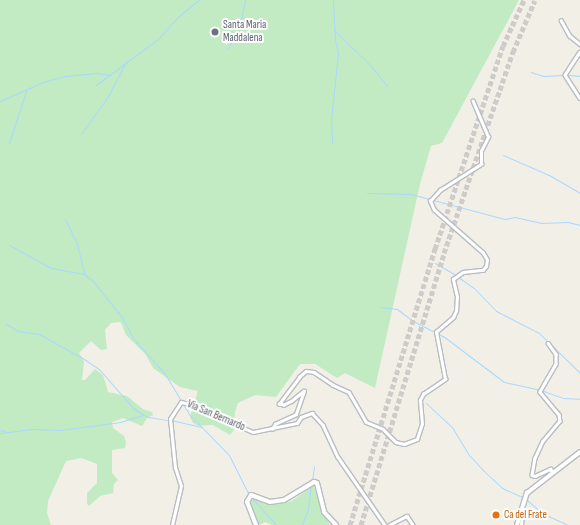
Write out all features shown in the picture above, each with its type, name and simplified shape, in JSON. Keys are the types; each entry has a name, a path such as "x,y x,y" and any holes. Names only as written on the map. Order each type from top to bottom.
{"street":[{"path":"561,20 570,36 580,44"},
{"path":"580,52 565,76 580,98"},
{"path":"272,429 276,424 296,414 304,391 292,401 284,405 279,404 299,377 306,371 314,372 333,385 349,392 366,422 383,429 396,442 404,444 417,439 422,424 420,400 422,394 445,379 436,332 453,318 456,311 457,297 453,279 463,272 482,270 486,266 487,260 483,253 434,210 430,200 440,190 481,164 481,151 488,137 473,101"},
{"path":"548,343 556,354 556,364 540,390 560,421 542,441 535,458 532,475 536,476 550,469 553,472"},
{"name":"Via San Bernardo","path":"172,525 181,486 175,468 170,419 183,402 253,432 296,423 301,417 312,413 323,425 338,457 385,525"},
{"path":"517,525 521,506 526,493 580,452"},
{"path":"256,525 247,502 250,496 270,502 280,500 298,493 311,482 317,483 324,512 336,525"},
{"path":"521,506 521,525"},
{"path":"390,525 407,516 414,525"}],"green space":[{"path":"0,0 519,0 442,143 431,146 420,184 375,388 345,373 337,378 315,364 300,364 276,397 255,395 238,403 235,412 234,430 230,435 213,425 199,426 193,423 190,417 198,391 180,387 153,368 146,355 126,335 120,322 111,323 105,330 107,349 101,350 91,341 79,353 84,361 82,380 85,380 95,369 103,375 108,392 127,396 143,409 152,412 153,415 147,418 142,426 123,418 112,422 113,428 124,436 126,442 125,448 112,450 112,473 118,480 114,484 113,493 100,496 89,506 87,504 87,493 97,483 97,464 81,458 66,461 48,501 47,513 51,525 0,525"},
{"path":"313,486 316,487 322,512 330,525 272,525 265,522 259,525 250,504 253,498 266,504 282,504 292,501"}],"waterway":[{"path":"96,85 158,39 179,16 199,0"},
{"path":"227,49 239,31 245,0"},
{"path":"332,143 331,120 338,53 335,40 333,0"},
{"path":"334,30 371,66 387,86"},
{"path":"81,134 107,98 126,62"},
{"path":"531,72 543,76 564,75"},
{"path":"0,101 43,82 66,76 95,73 111,75"},
{"path":"567,75 580,76"},
{"path":"9,143 26,91"},
{"path":"503,155 549,175 580,193"},
{"path":"367,193 411,194 430,199"},
{"path":"433,200 505,219 515,217 541,223 568,222 580,225"},
{"path":"65,219 77,244 84,273"},
{"path":"9,245 51,268 84,274 93,281 121,316 133,338 165,374 189,414 229,455 249,495"},
{"path":"435,263 456,275"},
{"path":"458,277 474,288 496,311 539,333 580,373"},
{"path":"380,307 397,309 413,321 443,336 504,382 541,390 563,398 580,399"},
{"path":"6,324 18,331 39,334 84,359 99,369 134,409 148,417 168,420"},
{"path":"426,403 452,427 469,455 484,471 502,488 524,498"},
{"path":"0,433 33,429 60,430 120,422 143,415"},
{"path":"171,420 201,427"},
{"path":"0,430 5,431"},
{"path":"312,481 314,466"},
{"path":"302,525 308,509 311,486"},
{"path":"251,497 276,525"},
{"path":"527,500 542,513 568,525"}],"tunnel":[{"path":"350,525 435,249 503,46 524,0"},
{"path":"361,525 444,253 513,52 535,0"}],"place":[{"name":"Santa Maria Maddalena","path":"215,32"},
{"name":"Ca del Frate","path":"496,515"}]}
